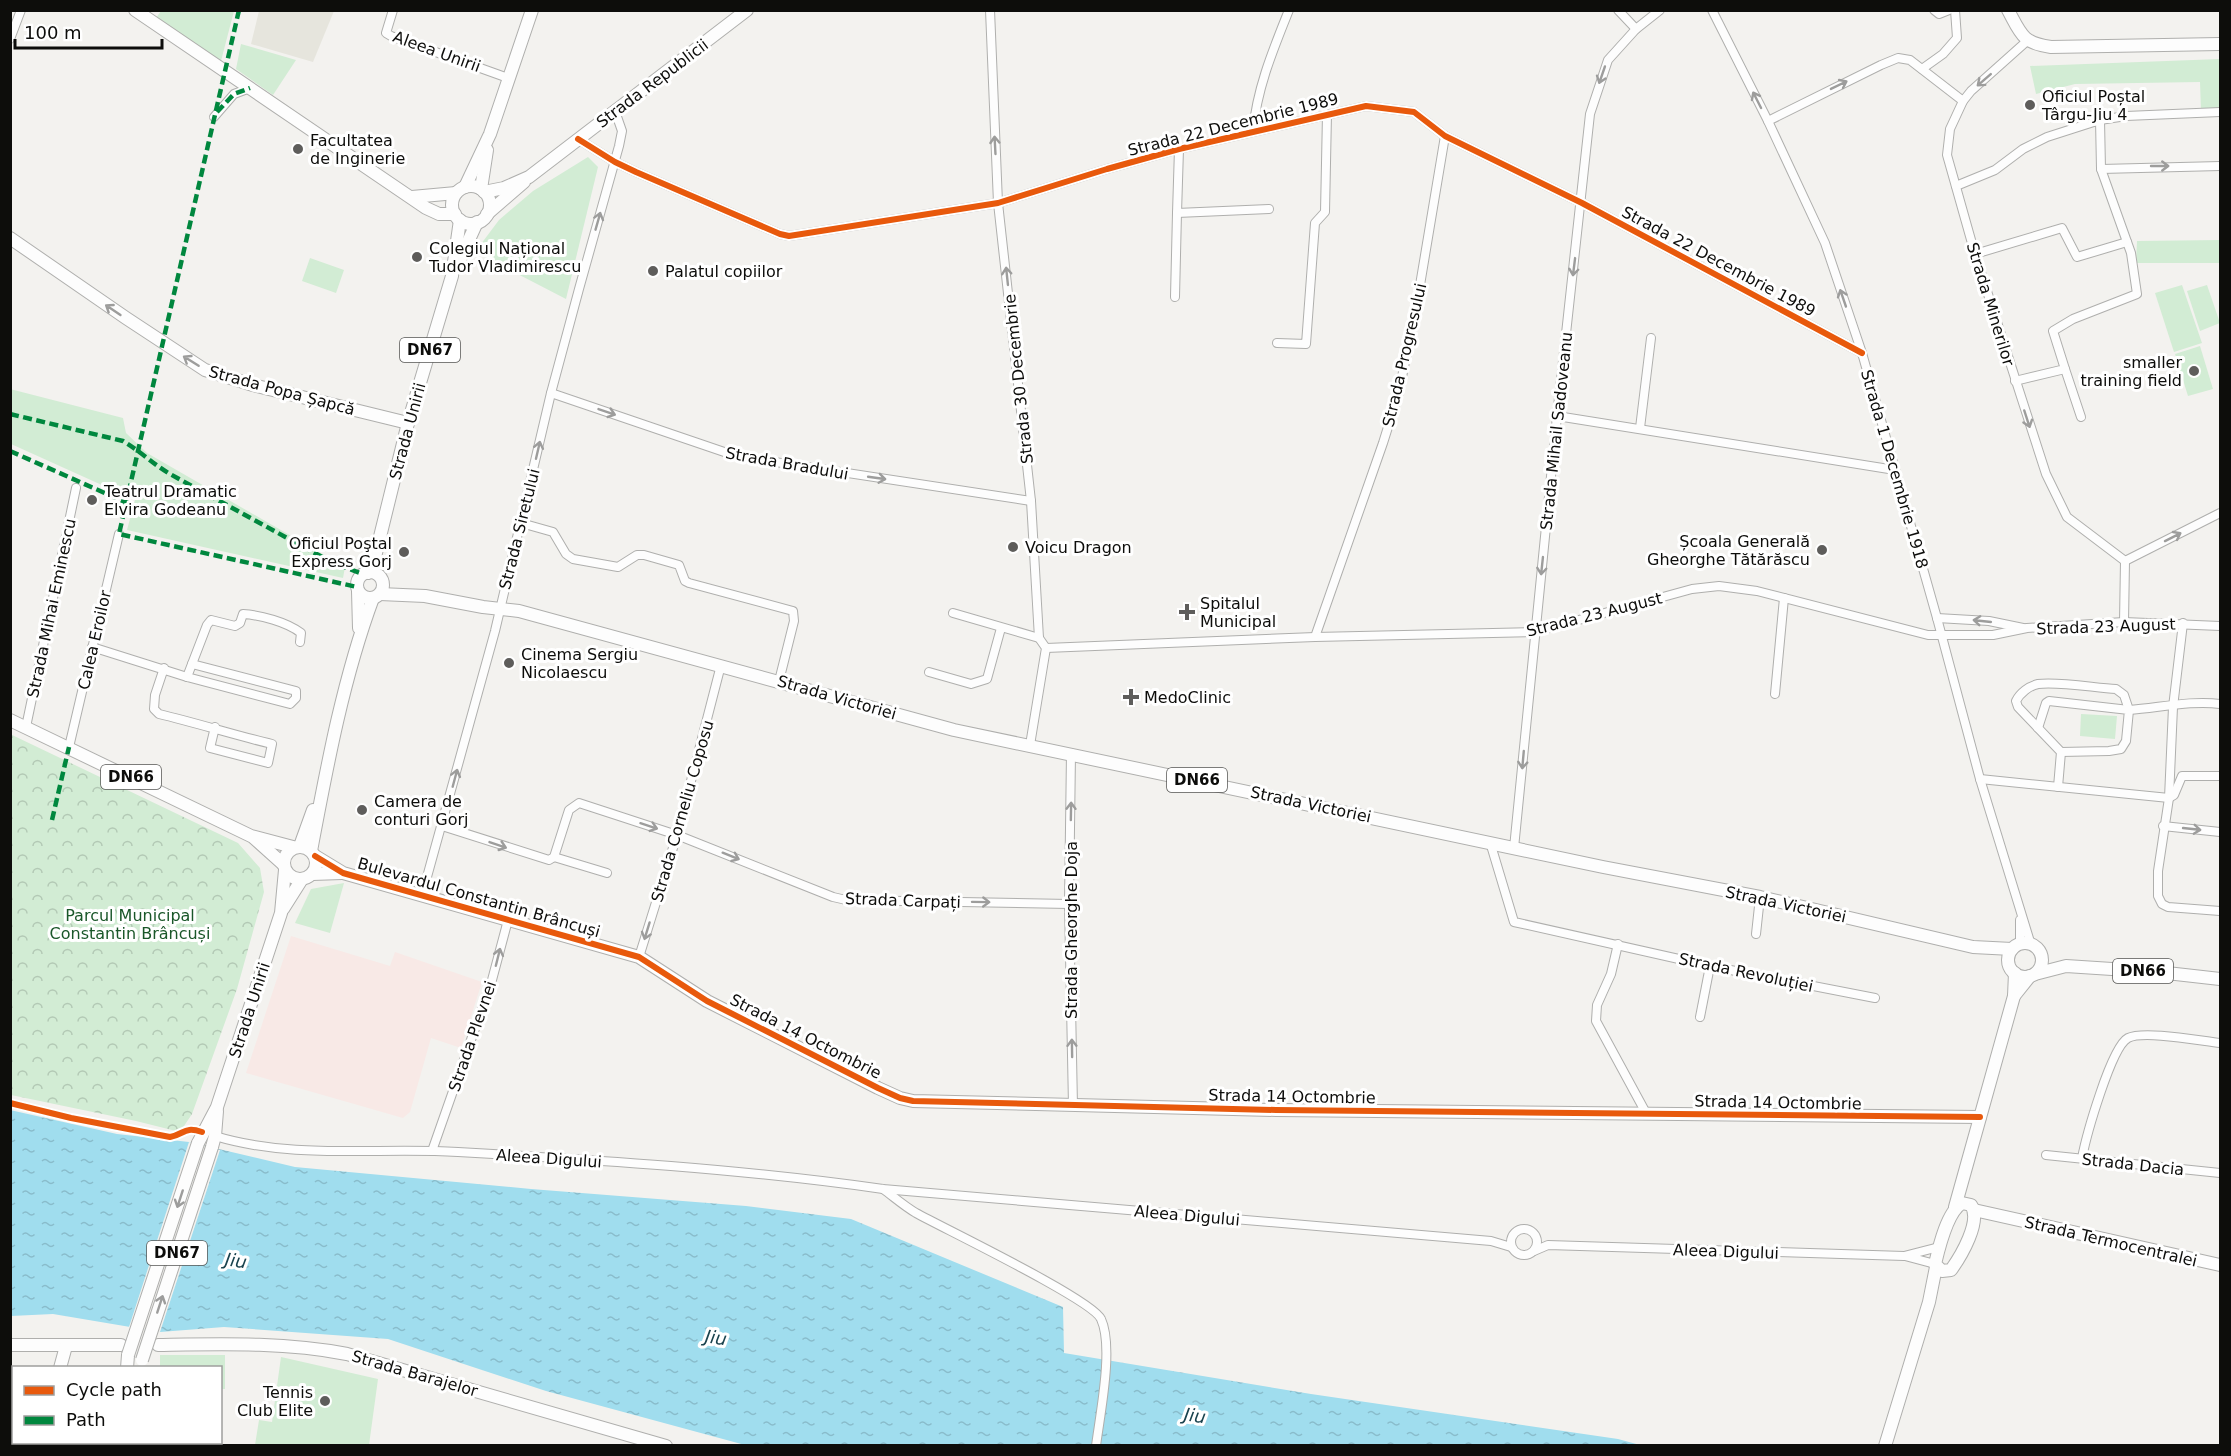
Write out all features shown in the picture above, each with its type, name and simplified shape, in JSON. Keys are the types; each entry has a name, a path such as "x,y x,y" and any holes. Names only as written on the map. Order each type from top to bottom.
{"main road":[{"path":"135,10 433,212 457,217 471,224 482,218"},
{"name":"Strada Unirii","path":"452,276 457,217 452,204 490,134 532,10"},
{"name":"Strada Republicii","path":"482,218 518,190 529,177 747,10"},
{"path":"2008,10 2027,41 2038,45 2051,47 2220,45"},
{"name":"Strada Unirii","path":"281,913 307,876 315,869 305,850 326,775 359,636 376,585 376,553 408,423 452,276 489,202 482,190 490,134"},
{"name":"Strada Republicii","path":"482,190 504,188 529,177"},
{"path":"412,197 476,187 482,190"},
{"name":"Strada Popa Șapcă","path":"10,238 194,364 226,378 408,423"},
{"path":"358,579 376,585 366,598 358,591 358,579"},
{"name":"Strada Victoriei","path":"376,585 561,621 927,723 1514,848 1760,897 1974,947 2018,949"},
{"name":"Strada Unirii","path":"358,591 359,636"},
{"name":"Bulevardul Constantin Brâncuși","path":"10,720 251,836 305,850 343,873 639,957"},
{"name":"Bulevardul Constantin Brâncuși","path":"251,836 284,867"},
{"name":"Strada Unirii","path":"125,1356 198,1143 217,1107 281,913 284,867 288,851 305,850"},
{"path":"284,867 289,876 307,876"},
{"name":"Bulevardul Constantin Brâncuși","path":"307,876 343,873"},
{"path":"1929,1302 1959,1259 1970,1232 1966,1207 1965,1173 2014,996 2014,973 2011,969 2018,949 2041,954 2041,965 2014,996"},
{"name":"DN66","path":"2041,954 2066,966"},
{"name":"Strada 14 Octombrie","path":"639,957 708,1001 900,1098 926,1103 1980,1117"},
{"name":"DN66","path":"2033,975 2066,966 2158,972 2220,980"},
{"path":"2014,973 2024,977 2033,975"},
{"name":"Strada Unirii","path":"139,1364 214,1141 217,1107"},
{"path":"1885,1446 1929,1302 1939,1247 1966,1207"},
{"name":"Strada Termocentralei","path":"1966,1207 2220,1265"},
{"name":"Strada Termocentralei","path":"1970,1232 1980,1223 2002,1216"},
{"path":"1935,1265 1942,1271 1951,1270"},
{"name":"Strada Barajelor","path":"158,1345 263,1344 313,1348 347,1354 666,1446"},
{"path":"10,1345 66,1346 125,1356"},
{"path":"61,1366 66,1346"}],"street":[{"path":"10,39 21,10"},
{"name":"Aleea Unirii","path":"393,10 386,33 391,36 508,78"},
{"name":"Strada 30 Decembrie","path":"990,10 998,203 1031,501 1039,638"},
{"path":"1253,131 1255,109 1265,68 1289,10"},
{"path":"1618,10 1636,29 1660,10"},
{"name":"Strada 1 Decembrie 1918","path":"1713,10 1825,243 1862,353 2019,911 2018,949"},
{"path":"1934,10 1939,14 1949,10"},
{"path":"1922,69 1943,54 1957,38 1955,10"},
{"name":"Strada Mihail Sadoveanu","path":"1514,848 1557,416 1593,102 1608,60 1636,29"},
{"name":"Strada Minerilor","path":"2027,41 1971,91 1963,101 1950,129 1947,155 1975,254 2046,474 2067,517 2125,561"},
{"path":"1768,121 1898,58 1910,60 1963,101"},
{"path":"214,117 234,94 250,88"},
{"name":"Strada 22 Decembrie 1989","path":"578,139 615,162 789,236 998,203 1179,149 1366,106 1411,111 1445,136 1582,202 1862,353"},
{"path":"615,111 622,131 615,162"},
{"path":"1956,186 1995,170 2023,149 2048,137 2100,120 2126,116 2220,112"},
{"path":"1277,343 1306,344 1315,223 1325,212 1327,114"},
{"path":"2081,417 2053,331 2073,319 2137,294 2131,253 2101,169 2100,120"},
{"name":"Strada Progresului","path":"1315,637 1399,392 1418,297 1445,136"},
{"path":"1175,297 1179,149"},
{"name":"Strada Siretului","path":"422,895 500,609 551,393 615,162"},
{"path":"2101,169 2220,166"},
{"path":"1177,213 1269,209"},
{"path":"1975,254 2062,228 2077,257 2127,242"},
{"path":"1640,428 1651,338"},
{"path":"2015,381 2065,369"},
{"name":"Strada Bradului","path":"551,393 748,459 1031,501"},
{"path":"1557,416 1895,470"},
{"name":"Strada Mihai Eminescu","path":"26,727 76,488"},
{"path":"2124,622 2125,561 2220,513"},
{"path":"521,523 553,532 566,554 573,559 618,567 637,555 644,555 679,565 685,580 689,583 794,611 794,621 779,681"},
{"name":"Calea Eroilor","path":"69,747 119,534"},
{"name":"Strada 23 August","path":"1046,648 1315,637 1535,632 1708,587 1757,591 1918,634 1942,636 1993,635 2027,628 2124,622 2220,626"},
{"path":"1775,694 1784,598"},
{"path":"953,613 1039,638 1046,648 1030,745"},
{"path":"187,677 211,620 235,626 240,623 243,614 251,614 294,628 301,633 300,642"},
{"name":"Strada 23 August","path":"1937,618 1989,621 2027,628"},
{"path":"2183,623 2173,707 2169,798 2163,826 2158,896 2162,904 2168,907 2220,911"},
{"path":"929,672 971,684 987,679 1000,628"},
{"path":"92,647 187,677 290,704 296,698 296,691 192,664"},
{"name":"Strada Corneliu Coposu","path":"639,957 677,835 722,665"},
{"path":"164,668 155,695 154,709 159,714 215,727 224,732 272,744 268,763 210,748 215,727"},
{"path":"2036,685 2116,689 2124,695 2129,710 2126,741 2121,749 2061,752 2018,707 2016,701 2021,693 2036,685"},
{"path":"2038,728 2046,703 2049,701 2129,710 2173,707 2195,702 2220,704"},
{"path":"2058,787 2061,752"},
{"name":"Strada Gheorghe Doja","path":"1071,753 1069,904 1073,1106"},
{"path":"1980,779 2169,798 2174,795 2182,776 2220,776"},
{"name":"Strada Carpați","path":"554,857 569,810 579,803 677,835 833,897 846,900 1069,904"},
{"path":"442,826 544,860 554,857 607,873"},
{"path":"2163,826 2220,832"},
{"name":"Strada Revoluției","path":"1490,842 1514,922 1710,966 1875,998"},
{"path":"1756,934 1760,897"},
{"name":"Strada Plevnei","path":"432,1151 492,980 508,920"},
{"path":"1618,944 1611,974 1597,1005 1596,1021 1646,1113"},
{"path":"1700,1017 1710,966"},
{"path":"2082,1158 2110,1066 2118,1048 2127,1038 2154,1036 2220,1043"},
{"name":"Aleea Digului","path":"214,1141 286,1150 432,1151 787,1175 883,1189 1491,1241 1511,1247"},
{"name":"Strada Dacia","path":"2046,1155 2220,1173"},
{"name":"Aleea Digului","path":"883,1189 918,1214 1090,1307 1101,1317 1107,1355 1096,1446"},
{"path":"1532,1232 1537,1245 1534,1251 1522,1256 1515,1253 1511,1247 1511,1240 1519,1230 1526,1229 1532,1232 1548,1245"},
{"name":"Aleea Digului","path":"1491,1241 1514,1234"},
{"name":"Aleea Digului","path":"1534,1251 1548,1245 1905,1256 1935,1265"},
{"name":"Aleea Digului","path":"1905,1256 1939,1247"}],"shaded area":[{"path":"259,11 334,11 313,62 251,44"},
{"path":"291,936 390,966 395,952 482,982 461,1048 431,1038 410,1112 403,1118 246,1073"}],"green space":[{"path":"161,11 234,11 221,61 156,18"},
{"path":"241,44 296,60 273,95 236,69"},
{"path":"2220,59 2220,110 2201,111 2200,82 2075,84 2036,94 2030,66"},
{"path":"588,157 598,167 566,299 475,252 499,220 533,191"},
{"path":"2220,240 2220,263 2136,263 2137,241"},
{"path":"310,258 344,270 336,293 302,281"},
{"path":"2182,285 2202,343 2174,352 2155,293"},
{"path":"2207,285 2220,323 2200,331 2187,291"},
{"name":"smaller training field","path":"2200,346 2213,389 2188,396 2175,354"},
{"path":"10,389 123,418 126,433 147,453 345,567 343,578 127,530 135,500 11,444"},
{"path":"2081,714 2117,716 2115,739 2080,736"},
{"name":"Parcul Municipal Constantin Brâncuși","path":"10,734 238,843 260,868 264,892 237,989 192,1114 180,1132 11,1095"},
{"path":"344,883 330,933 295,923 311,889"},
{"path":"160,1355 225,1355 225,1389 222,1389 222,1366 160,1366"},
{"name":"Tennis Club Elite","path":"281,1357 378,1379 369,1445 255,1445 259,1420 272,1422"}],"water":[{"name":"Jiu","path":"10,1110 117,1134 189,1142 295,1167 746,1206 851,1219 1063,1307 1064,1353 1311,1394 1618,1439 1640,1445 745,1445 546,1391 388,1339 224,1327 160,1332 53,1314 11,1316"}],"pier":[{"path":"189,1142 220,1150 160,1332 129,1327"}],"marked path":[{"path":"239,10 119,534 357,587"},
{"path":"217,112 234,94 250,88"},
{"path":"10,414 123,441 170,474 333,563 363,574"},
{"path":"10,451 125,502"},
{"path":"52,820 69,747"}],"cycle path":[{"path":"578,139 636,172 789,236 998,203 1179,149 1366,106 1414,112 1445,136 1582,203 1862,353"},
{"path":"315,856 343,873 639,957 707,1001 878,1088 913,1101 1276,1110 1980,1117"},
{"path":"10,1103 71,1118 170,1137 188,1130 202,1132"}],"place":[{"name":"Oficiul Poștal Târgu-Jiu 4","path":"2030,105"},
{"name":"Facultatea de Inginerie","path":"298,149"},
{"name":"Colegiul Național Tudor Vladimirescu","path":"417,257"},
{"name":"Palatul copiilor","path":"653,271"},
{"name":"smaller training field","path":"2194,371"},
{"name":"Teatrul Dramatic Elvira Godeanu","path":"92,500"},
{"name":"Voicu Dragon","path":"1013,547"},
{"name":"Școala Generală Gheorghe Tătărăscu","path":"1822,550"},
{"name":"Oficiul Poştal Express Gorj","path":"404,552"},
{"name":"Spitalul Municipal","path":"1187,612"},
{"name":"Cinema Sergiu Nicolaescu","path":"509,663"},
{"name":"MedoClinic","path":"1131,697"},
{"name":"Camera de conturi Gorj","path":"362,810"},
{"name":"Tennis Club Elite","path":"325,1401"}]}
